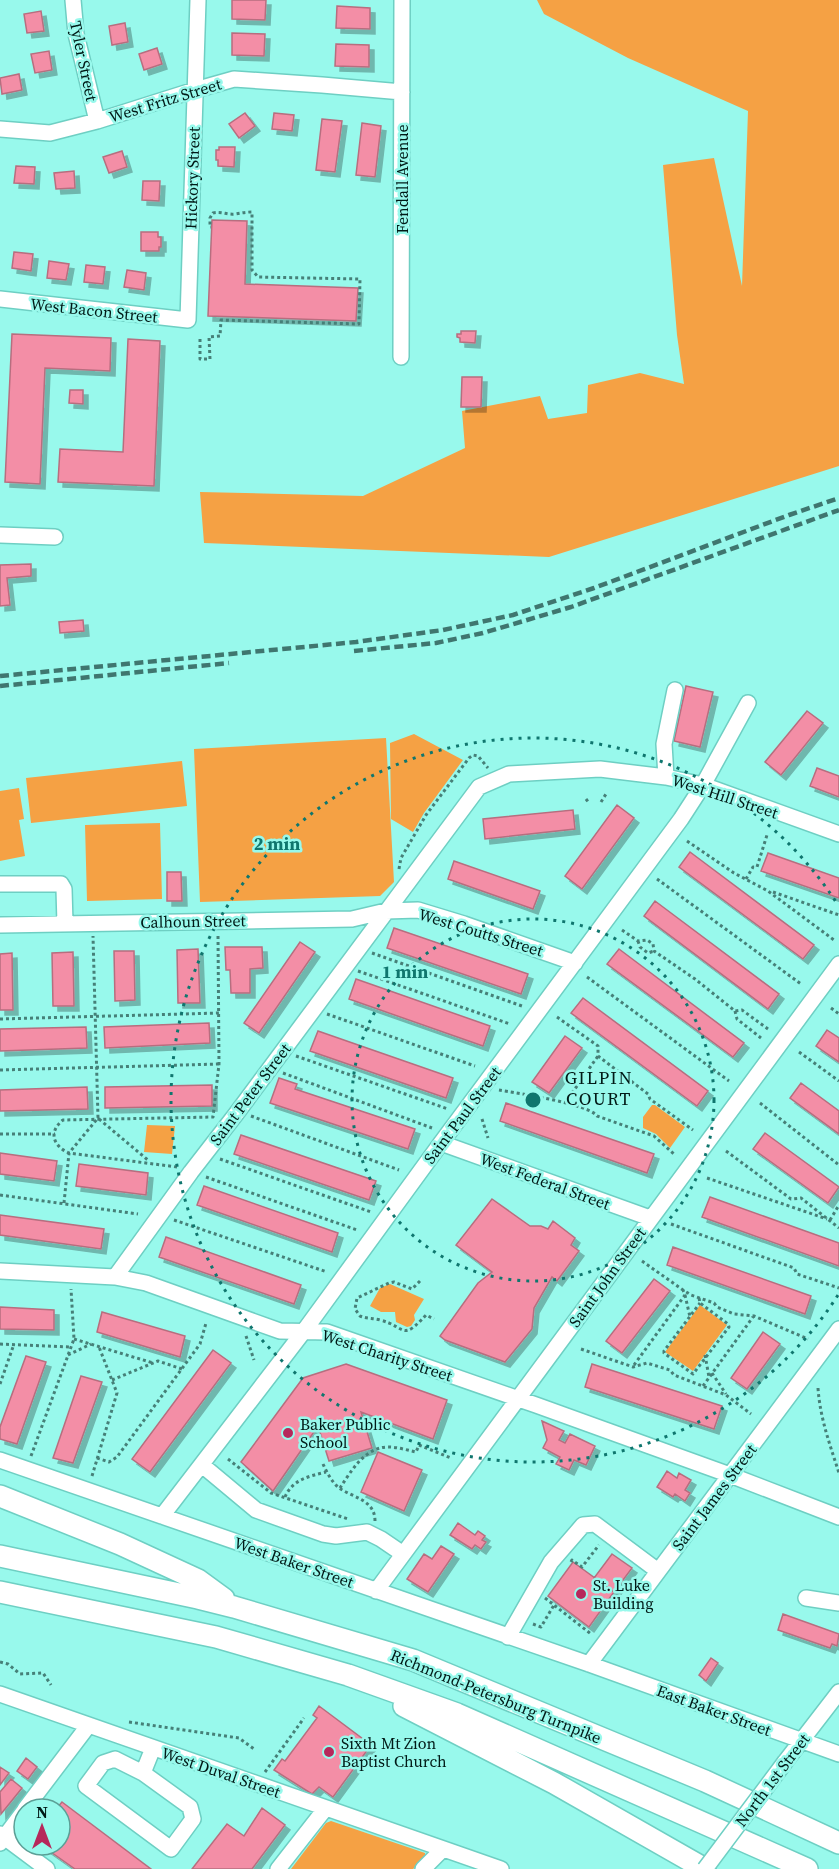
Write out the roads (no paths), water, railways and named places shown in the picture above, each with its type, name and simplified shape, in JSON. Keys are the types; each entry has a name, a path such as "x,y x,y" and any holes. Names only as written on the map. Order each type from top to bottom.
{"highway":[{"path":"0,1496 120,1544 198,1580 234,1607"},
{"name":"Richmond-Petersburg Turnpike","path":"0,1556 93,1574 234,1607 413,1660 705,1781 839,1843"},
{"name":"Richmond-Petersburg Turnpike","path":"2,1593 216,1637 348,1674 467,1719 807,1869"},
{"path":"348,1674 435,1723 554,1783 705,1869"}],"street":[{"name":"Tyler Street","path":"73,0 76,34 97,121"},
{"name":"Hickory Street","path":"188,320 198,0"},
{"name":"Fendall Avenue","path":"401,357 402,0"},
{"name":"West Fritz Street","path":"0,129 50,134 234,79 402,92"},
{"name":"West Bacon Street","path":"0,299 188,320"},
{"path":"0,535 55,537"},
{"path":"666,777 664,744 675,690"},
{"name":"Saint Paul Street","path":"162,1516 304,1331 681,819 703,785 748,704"},
{"name":"West Hill Street","path":"386,911 479,787 509,774 600,769 666,777 703,785 839,834"},
{"path":"0,884 61,884 64,889 65,924"},
{"name":"West Coutts Street","path":"386,911 418,910 575,963"},
{"name":"Calhoun Street","path":"0,925 352,919 386,911"},
{"name":"Saint Peter Street","path":"115,1277 386,911"},
{"name":"Saint John Street","path":"376,1591 839,964"},
{"name":"West Federal Street","path":"441,1143 650,1218"},
{"name":"West Charity Street","path":"0,1271 115,1277 146,1283 280,1331 327,1332 730,1475 839,1517"},
{"name":"Saint James Street","path":"589,1664 839,1329"},
{"name":"West Baker Street","path":"0,1460 589,1664"},
{"path":"202,1465 256,1510 323,1534 336,1536 367,1532 403,1554"},
{"path":"508,1636 551,1562 583,1525 595,1524 658,1571"},
{"path":"806,1598 839,1603"},
{"name":"East Baker Street","path":"589,1664 839,1754"},
{"name":"North 1st Street","path":"705,1869 839,1692"},
{"name":"West Duval Street","path":"0,1694 501,1869"},
{"path":"35,1797 88,1726"},
{"path":"143,1773 153,1748"},
{"path":"115,1759 143,1773 190,1807 193,1819 171,1849 86,1786 103,1763 115,1759"},
{"path":"278,1869 325,1809"},
{"path":"12,1825 1,1838 47,1869"},
{"path":"423,1869 443,1849"}],"railway":[{"path":"0,676 356,642 443,630 513,615 594,588 839,498"},
{"path":"354,651 436,643 483,633 571,607 839,510"},
{"path":"0,686 229,663"}],"place":[{"name":"Baker Public School","path":"288,1433"},
{"name":"St. Luke Building","path":"581,1594"},
{"name":"Sixth Mt Zion Baptist Church","path":"329,1752"}],"district":[{"name":"GILPIN COURT","path":"599,1088"}]}
